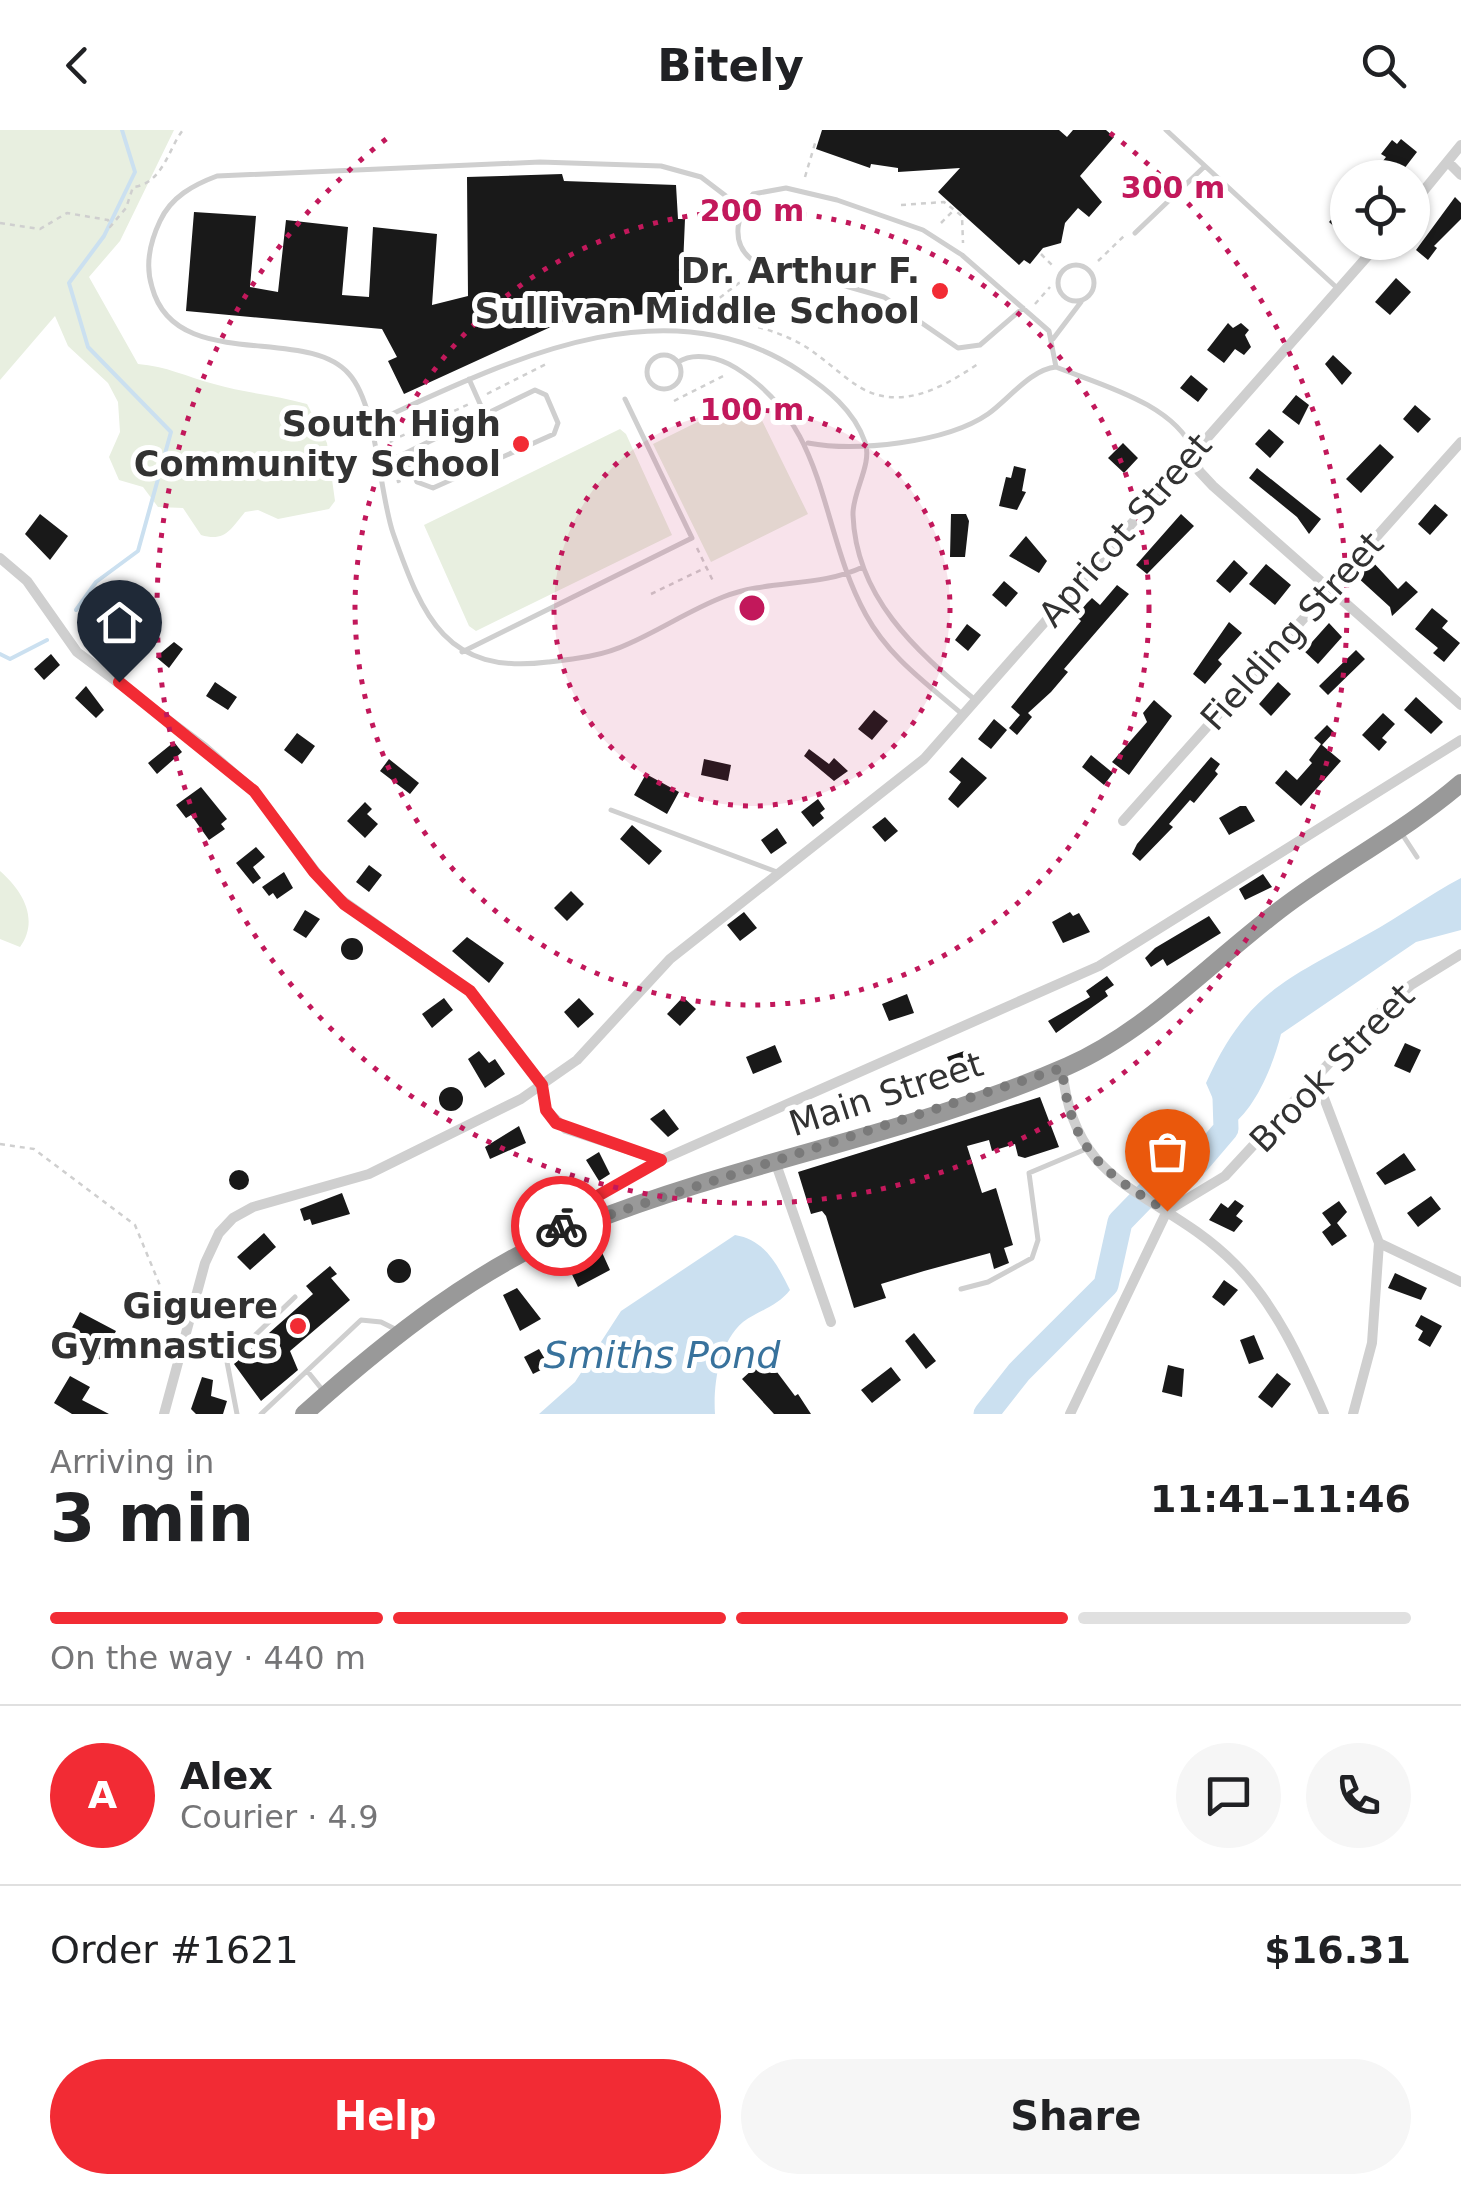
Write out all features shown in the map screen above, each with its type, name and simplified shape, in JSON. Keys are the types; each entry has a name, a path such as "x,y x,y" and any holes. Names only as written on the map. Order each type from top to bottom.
{"highway":[{"name":"Main Street","path":"304,1414 400,1332 547,1241 614,1213 776,1164 1062,1068 1124,1033 1291,901 1461,783"}],"street":[{"path":"1430,184 1461,146"},
{"path":"1448,162 1461,174"},
{"name":"Apricot Street","path":"164,1414 214,1242 241,1212 369,1174 542,1085 596,1041 670,959 903,779 1364,260"},
{"name":"Fielding Street","path":"1123,820 1461,442"},
{"path":"1194,452 1199,471 1214,486 1461,704"},
{"path":"0,558 28,581 77,652 204,747 254,791 332,893 470,991 542,1085 546,1110 562,1128 661,1160"},
{"path":"547,1241 594,1198 661,1160 1074,977 1193,908 1461,740"},
{"name":"Brook Street","path":"1167,1211 1238,1164 1366,1024 1435,968 1461,954"},
{"path":"1062,1068 1069,1114 1086,1148 1115,1179 1220,1250 1269,1303 1324,1414"},
{"path":"1316,1078 1379,1243 1371,1349 1353,1414"},
{"path":"776,1164 831,1322"},
{"path":"1070,1414 1167,1211"},
{"path":"1379,1243 1461,1282"}],"lane":[{"path":"1166,130 1338,290"},
{"path":"743,209 701,177 661,166 540,162 217,176 185,191 162,216 150,252 150,282 164,311 208,339 330,360 350,374 370,424 393,532 432,620 462,652 506,664 592,657 626,646 729,594 848,574 863,567"},
{"path":"1135,232 1204,167"},
{"path":"1023,308 980,345 958,348 884,297 751,260 738,238 743,209 753,194 786,188 837,200 923,230 962,255 1023,308 1053,339 1056,367"},
{"path":"1053,339 1082,300 1092,293 1094,282 1085,267 1073,266 1060,276 1059,288 1066,298 1082,300"},
{"path":"370,424 469,379 586,337 691,333 729,340 789,364 844,407 867,447 853,514 863,567 904,638 976,700"},
{"path":"678,362 680,376 675,385 659,388 650,381 647,370 656,356 667,355 678,362 707,357 756,380 807,442 848,574 887,647 963,715"},
{"path":"807,442 867,447 962,428 984,417 1037,374 1056,367 1163,415 1187,435 1194,452"},
{"path":"469,379 485,415"},
{"path":"379,466 541,391 558,429 433,488 418,482 406,456"},
{"path":"462,652 692,538 626,399"},
{"path":"611,810 780,872"},
{"path":"1398,828 1417,857"},
{"path":"961,1289 988,1282 1032,1258 1038,1240 1029,1173 1086,1148"},
{"path":"237,1414 227,1362 295,1296"},
{"path":"261,1414 361,1320 381,1322 400,1332"},
{"path":"308,1372 326,1394"}],"path":[{"path":"0,223 40,229 67,213 77,213 108,220 110,227 126,208 133,187 142,186 167,161 183,130"},
{"path":"804,176 816,140"},
{"path":"901,205 944,202 962,216 962,243"},
{"path":"941,223 954,210"},
{"path":"1098,261 1120,237 1135,232"},
{"path":"1041,254 1052,265"},
{"path":"695,317 739,284 769,274"},
{"path":"1035,304 1050,286"},
{"path":"668,317 695,317 791,338 876,395 911,397 934,391 978,364"},
{"path":"486,394 548,363"},
{"path":"674,401 728,373"},
{"path":"391,441 471,402"},
{"path":"388,428 394,453"},
{"path":"396,470 398,482 408,478"},
{"path":"697,548 713,581"},
{"path":"651,594 706,568"},
{"path":"0,1144 34,1149 135,1225 167,1311 185,1335"}],"green space":[{"path":"0,130 174,130 120,241 89,277 138,364 307,404 327,443 335,501 329,509 278,519 258,510 245,512 222,536 209,537 201,535 183,508 158,507 143,487 119,480 109,457 120,432 118,402 108,383 68,346 55,316 0,380"},
{"path":"750,396 808,514 711,562 653,444"},
{"path":"620,429 626,434 672,535 476,631 469,626 424,525"},
{"path":"0,871 26,906 28,926 20,947 0,939"}],"water":[{"path":"1461,878 1461,930 1416,942 1281,1034 1254,1100 1226,1129 1206,1083 1221,1052 1254,1008 1292,977"},
{"name":"Smiths Pond","path":"735,1235 762,1248 775,1262 790,1290 743,1322 728,1341 717,1377 715,1414 539,1414 575,1382 621,1311"}],"building":[{"path":"822,130 1059,130 1067,137 1073,130 1106,130 1114,137 1080,176 1102,202 1089,217 1078,208 1065,223 1061,243 1043,248 1030,264 1024,260 1019,265 938,192 960,168 898,172 898,168 871,164 870,168 816,149"},
{"path":"1401,139 1417,152 1411,160 1384,160 1386,157 1381,154 1392,140 1397,144"},
{"path":"562,174 564,181 676,185 678,219 685,219 682,290 675,290 674,312 566,320 404,394 388,361 397,357 382,329 186,311 194,212 256,216 250,287 278,292 286,220 348,227 342,295 369,297 373,227 437,234 432,305 468,296 467,177"},
{"path":"1455,197 1461,203 1461,219 1434,246 1437,248 1430,257 1430,231"},
{"path":"1396,278 1411,292 1390,315 1375,302"},
{"path":"1228,323 1233,328 1241,323 1249,330 1245,335 1251,347 1244,355 1235,349 1224,363 1207,350"},
{"path":"1333,355 1352,373 1342,385 1325,364"},
{"path":"1191,375 1208,389 1198,402 1180,388"},
{"path":"1296,395 1309,405 1299,425 1282,412"},
{"path":"1415,405 1431,419 1418,433 1403,419"},
{"path":"1269,429 1284,442 1270,458 1255,444"},
{"path":"1123,443 1138,458 1124,473 1108,458"},
{"path":"1380,444 1394,457 1361,493 1346,479"},
{"path":"1014,466 1026,469 1022,491 1026,492 1017,510 999,506 1006,477 1011,478"},
{"path":"1257,468 1321,519 1309,534 1297,517 1249,478"},
{"path":"1435,504 1448,515 1430,535 1418,524"},
{"path":"40,514 68,536 50,560 25,534"},
{"path":"951,514 966,514 969,521 965,557 950,557"},
{"path":"1181,514 1194,526 1147,574 1136,565"},
{"path":"1026,536 1047,561 1039,573 1009,556"},
{"path":"1234,560 1248,573 1230,593 1216,581"},
{"path":"1371,560 1398,589 1406,581 1418,592 1392,616 1390,607 1356,576"},
{"path":"1266,564 1291,585 1275,605 1249,584"},
{"path":"1004,581 1018,593 1006,607 992,595"},
{"path":"1117,585 1129,594 1064,669 1068,672 1028,713 1032,717 1017,735 1009,728 1020,715 1011,707 1081,621 1076,616 1087,603 1092,598 1100,605"},
{"path":"1432,608 1448,621 1442,628 1460,643 1444,662 1433,653 1438,648 1415,629"},
{"path":"1229,622 1242,633 1218,660 1222,664 1205,684 1193,674"},
{"path":"1329,623 1342,637 1318,664 1304,651"},
{"path":"967,624 981,635 968,651 955,640"},
{"path":"174,642 183,649 169,668 156,657"},
{"path":"1356,650 1365,659 1328,695 1319,686"},
{"path":"51,654 60,665 44,680 34,669"},
{"path":"215,682 237,697 228,710 206,696"},
{"path":"1278,682 1291,694 1271,716 1259,704"},
{"path":"86,686 104,710 96,718 75,698"},
{"path":"1416,697 1443,722 1431,734 1404,710"},
{"path":"1154,700 1172,716 1129,775 1112,762 1147,722 1143,713"},
{"path":"874,710 888,721 872,740 858,729"},
{"path":"1383,713 1395,724 1382,738 1387,742 1379,751 1362,735"},
{"path":"994,719 1007,730 991,749 978,739"},
{"path":"1327,725 1334,732 1322,745 1341,761 1301,806 1275,783 1286,770 1297,780 1312,763 1309,760 1321,744 1314,738"},
{"path":"297,733 315,746 302,764 284,750"},
{"path":"174,742 182,752 157,774 148,763"},
{"path":"809,749 829,764 834,758 848,771 834,781 804,756"},
{"path":"1091,755 1113,773 1104,785 1082,767"},
{"path":"962,757 987,778 958,808 948,799 961,782 949,772"},
{"path":"1211,757 1220,764 1215,771 1218,774 1194,803 1190,800 1169,824 1173,827 1140,861 1132,854 1137,844"},
{"path":"389,759 419,783 410,794 380,771"},
{"path":"704,759 731,765 728,781 701,775"},
{"path":"646,774 679,792 667,814 634,795"},
{"path":"201,787 227,819 221,824 225,829 209,840 191,815 186,818 176,805"},
{"path":"818,799 825,809 820,813 824,818 813,827 801,812"},
{"path":"365,802 372,809 367,814 378,824 365,838 347,821"},
{"path":"1246,806 1255,821 1229,835 1219,818"},
{"path":"885,817 898,831 885,842 872,827"},
{"path":"632,825 662,851 649,865 620,839"},
{"path":"777,828 787,843 771,854 761,840"},
{"path":"256,847 265,857 253,867 261,878 253,884 236,863"},
{"path":"369,865 382,875 369,892 356,882"},
{"path":"284,872 293,888 277,899 273,893 269,896 262,887"},
{"path":"1263,874 1272,887 1245,900 1239,889"},
{"path":"571,891 584,904 567,921 554,908"},
{"path":"305,910 320,919 306,938 293,930"},
{"path":"744,912 757,928 740,941 727,925"},
{"path":"1070,912 1073,916 1079,913 1090,932 1063,943 1052,922"},
{"path":"1209,916 1221,933 1167,966 1163,959 1151,967 1145,958 1155,948"},
{"path":"467,937 504,963 489,983 452,951"},
{"path":"352,938 360,941 360,957 352,960 344,957 341,949 344,941"},
{"path":"1107,976 1114,985 1105,991 1108,996 1056,1033 1048,1021 1090,997 1086,991"},
{"path":"907,994 914,1013 889,1021 882,1004"},
{"path":"683,997 696,1009 680,1026 667,1014"},
{"path":"444,998 453,1010 432,1028 422,1014"},
{"path":"579,998 594,1014 578,1028 564,1012"},
{"path":"1405,1043 1421,1050 1410,1073 1394,1066"},
{"path":"775,1045 782,1062 753,1074 746,1057"},
{"path":"967,1050 972,1064 953,1072 947,1057"},
{"path":"479,1051 489,1063 495,1059 505,1074 485,1088 468,1059"},
{"path":"451,1087 463,1099 451,1111 439,1099"},
{"path":"1040,1097 1059,1147 1025,1158 1018,1156 1015,1144 992,1151 989,1140 967,1146 982,1193 996,1188 1013,1245 1004,1248 1009,1263 994,1269 990,1253 924,1271 881,1284 886,1298 854,1308 826,1216 822,1211 811,1214 798,1172"},
{"path":"664,1109 679,1129 668,1137 650,1119"},
{"path":"519,1126 526,1143 490,1159 485,1147"},
{"path":"599,1152 610,1174 599,1181 586,1160"},
{"path":"1404,1153 1416,1170 1385,1185 1376,1173"},
{"path":"239,1170 249,1180 239,1190 229,1180"},
{"path":"342,1193 350,1214 312,1225 310,1219 304,1221 300,1209"},
{"path":"1431,1196 1441,1209 1418,1227 1407,1213"},
{"path":"1235,1200 1244,1206 1236,1216 1243,1221 1234,1232 1209,1220 1221,1203 1228,1208"},
{"path":"1339,1201 1347,1212 1337,1223 1347,1236 1332,1246 1322,1232 1331,1225 1322,1213"},
{"path":"264,1233 276,1247 250,1270 237,1257"},
{"path":"600,1248 610,1270 578,1287 567,1264"},
{"path":"399,1259 408,1262 408,1280 399,1283 390,1280 387,1271 390,1262"},
{"name":"Giguere Gymnastics","path":"330,1266 337,1274 331,1278 350,1300 290,1351 298,1370 261,1401 234,1364 313,1294 306,1286"},
{"path":"1395,1273 1427,1288 1421,1300 1388,1288"},
{"path":"1224,1280 1238,1290 1224,1306 1212,1297"},
{"path":"517,1288 541,1319 520,1331 503,1295"},
{"path":"80,1312 116,1331 101,1360 65,1341"},
{"path":"1421,1315 1442,1326 1430,1347 1418,1340 1423,1331 1415,1326"},
{"path":"914,1333 936,1361 926,1369 905,1341"},
{"path":"1254,1335 1264,1359 1249,1364 1240,1340"},
{"path":"539,1349 549,1366 533,1374 524,1357"},
{"path":"763,1360 769,1367 771,1364 795,1396 798,1394 811,1414 774,1414 742,1379"},
{"path":"1168,1365 1184,1369 1182,1397 1162,1392"},
{"path":"891,1367 901,1380 872,1403 861,1390"},
{"path":"1277,1373 1291,1384 1272,1408 1258,1397"},
{"path":"70,1376 90,1387 82,1400 109,1414 72,1414 54,1403"},
{"path":"202,1377 213,1380 211,1396 227,1401 223,1414 196,1414 191,1409"}],"waterway":[{"path":"76,610 96,582 138,551 171,432 88,347 69,283 104,236 135,172 122,130"},
{"path":"0,654 10,659 47,640"},
{"path":"986,1414 1019,1372 1106,1285 1120,1222 1154,1187 1197,1163 1226,1129 1225,1098"}],"way so far":[{"path":"561,1226 547,1241 614,1213 776,1164 1062,1068 1069,1114 1090,1156 1115,1179 1167,1211"}],"place":[{"name":"Dr. Arthur F. Sullivan Middle School","path":"940,291"},
{"name":"South High Community School","path":"521,444"},
{"name":"Giguere Gymnastics","path":"298,1326"}],"route":[{"path":"119,682 237,774 344,904 470,991 542,1085 546,1110 556,1123 566,1130 661,1160 594,1198 561,1226"}]}
